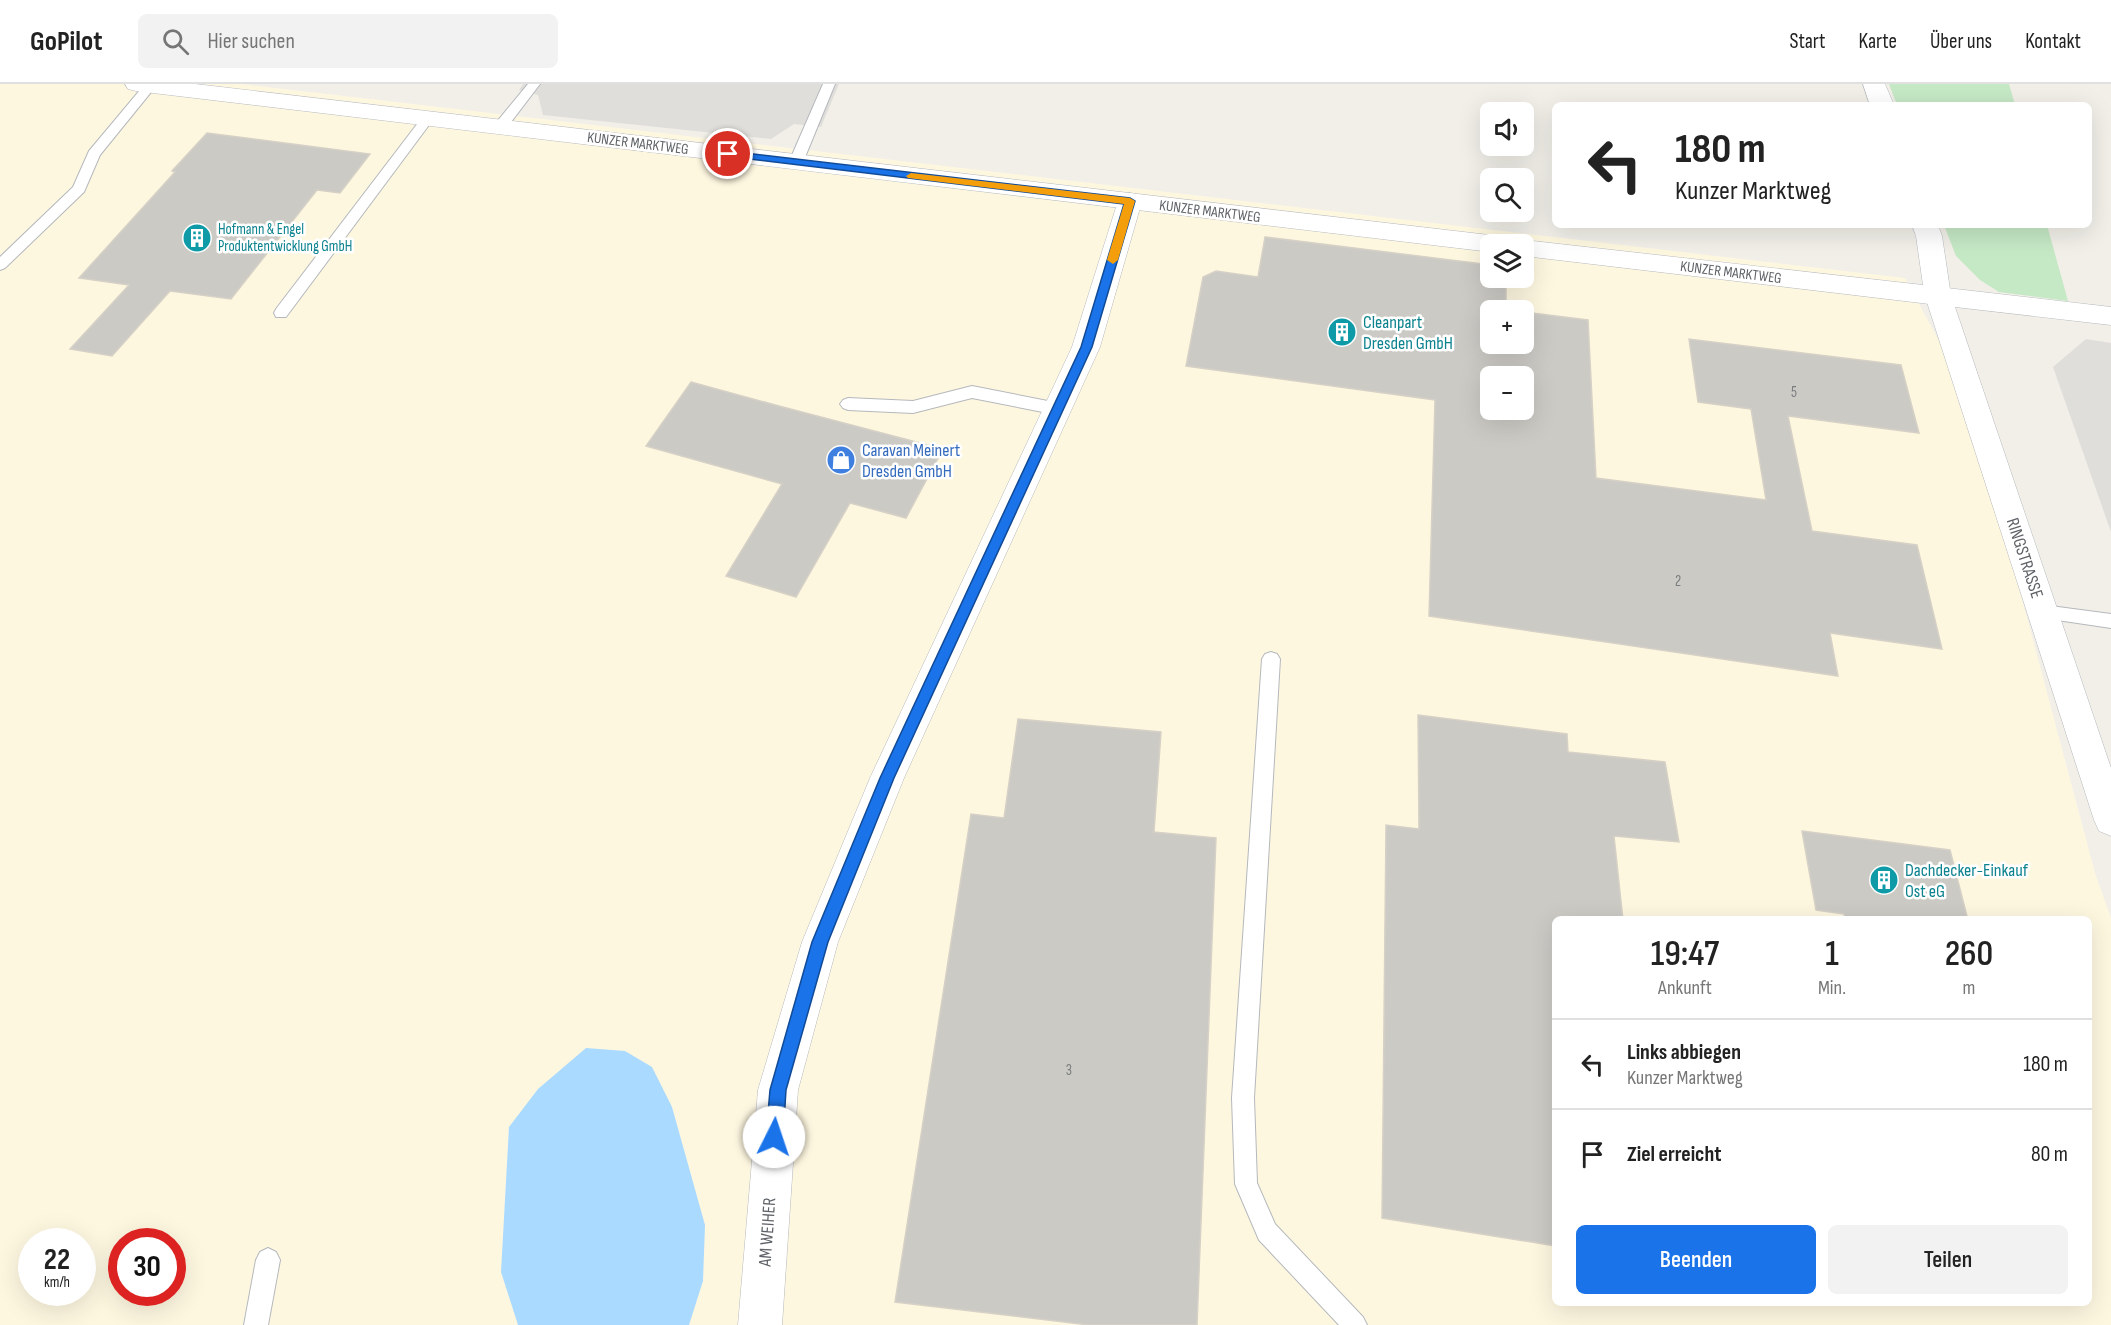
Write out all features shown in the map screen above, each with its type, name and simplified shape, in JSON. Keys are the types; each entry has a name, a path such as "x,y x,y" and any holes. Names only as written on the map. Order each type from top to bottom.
{"street":[{"path":"1874,84 1880,102"},
{"name":"KUNZER MARKTWEG","path":"143,85 1480,242"},
{"name":"AM WEIHER","path":"760,1325 778,1090 820,942 887,778 1086,347 1130,201"},
{"path":"1926,228 1938,296"},
{"name":"KUNZER MARKTWEG","path":"1534,249 2111,316"},
{"name":"RINGSTRASSE","path":"1938,296 2111,820"}],"lane":[{"path":"500,127 534,84"},
{"path":"796,162 829,84"},
{"path":"0,265 79,189 94,154 143,85"},
{"path":"281,313 428,118"},
{"path":"848,404 914,407 972,392 1058,409"},
{"path":"2043,612 2111,621"},
{"path":"1271,659 1243,1098 1246,1184 1267,1232 1355,1325"},
{"path":"256,1325 268,1260"}],"shaded area":[{"path":"0,84 242,84 1528,234 1480,234 1480,288 1534,288 1534,235 1905,278 1953,367 2013,565 2095,873 2111,918 2111,1325 0,1325"},
{"path":"523,84 839,84 821,127 794,124 771,139 543,115 538,95 519,90"},
{"path":"2086,339 2111,343 2111,532 2053,367"}],"green space":[{"path":"1889,84 2009,84 2014,102 1896,102"},
{"path":"1945,228 2048,228 2068,301 1999,292 1980,280 1956,256"}],"water":[{"path":"586,1048 625,1051 652,1067 672,1107 705,1225 703,1281 689,1325 518,1325 501,1272 509,1127 538,1089"}],"building":[{"name":"Hofmann & Engel Produktentwicklung GmbH","path":"207,133 370,154 340,193 317,190 231,299 170,291 112,356 70,349 129,285 79,278 175,172 172,171"},
{"path":"1265,237 1480,264 1480,288 1506,288 1506,300 1480,300 1480,354 1534,354 1534,313 1588,320 1596,478 1766,500 1751,409 1698,402 1689,339 1901,365 1919,433 1788,416 1812,531 1917,545 1942,649 1830,633 1838,676 1429,616 1435,400 1186,366 1203,277 1216,271 1258,277"},
{"path":"691,382 943,449 906,518 850,503 796,597 726,576 782,484 646,446"},
{"path":"1418,715 1567,734 1568,752 1665,762 1679,842 1614,836 1623,916 1552,916 1552,1245 1382,1218 1386,825 1419,829"},
{"path":"1018,719 1161,732 1154,832 1216,838 1197,1325 1089,1325 895,1302 971,814 1004,818"},
{"name":"Dachdecker-Einkauf Ost eG","path":"1802,831 1950,850 1967,916 1844,916 1844,914 1816,910"}],"slow traffic":[{"path":"911,176 1130,201 1113,260"}],"place":[{"name":"Hofmann & Engel Produktentwicklung GmbH","path":"197,238"},
{"name":"Cleanpart Dresden GmbH","path":"1342,332"},
{"name":"Caravan Meinert Dresden GmbH","path":"841,460"},
{"name":"Dachdecker-Einkauf Ost eG","path":"1884,880"}],"route":[{"path":"728,154 1130,201 1086,347 887,778 820,942 778,1090 774,1137"}]}
